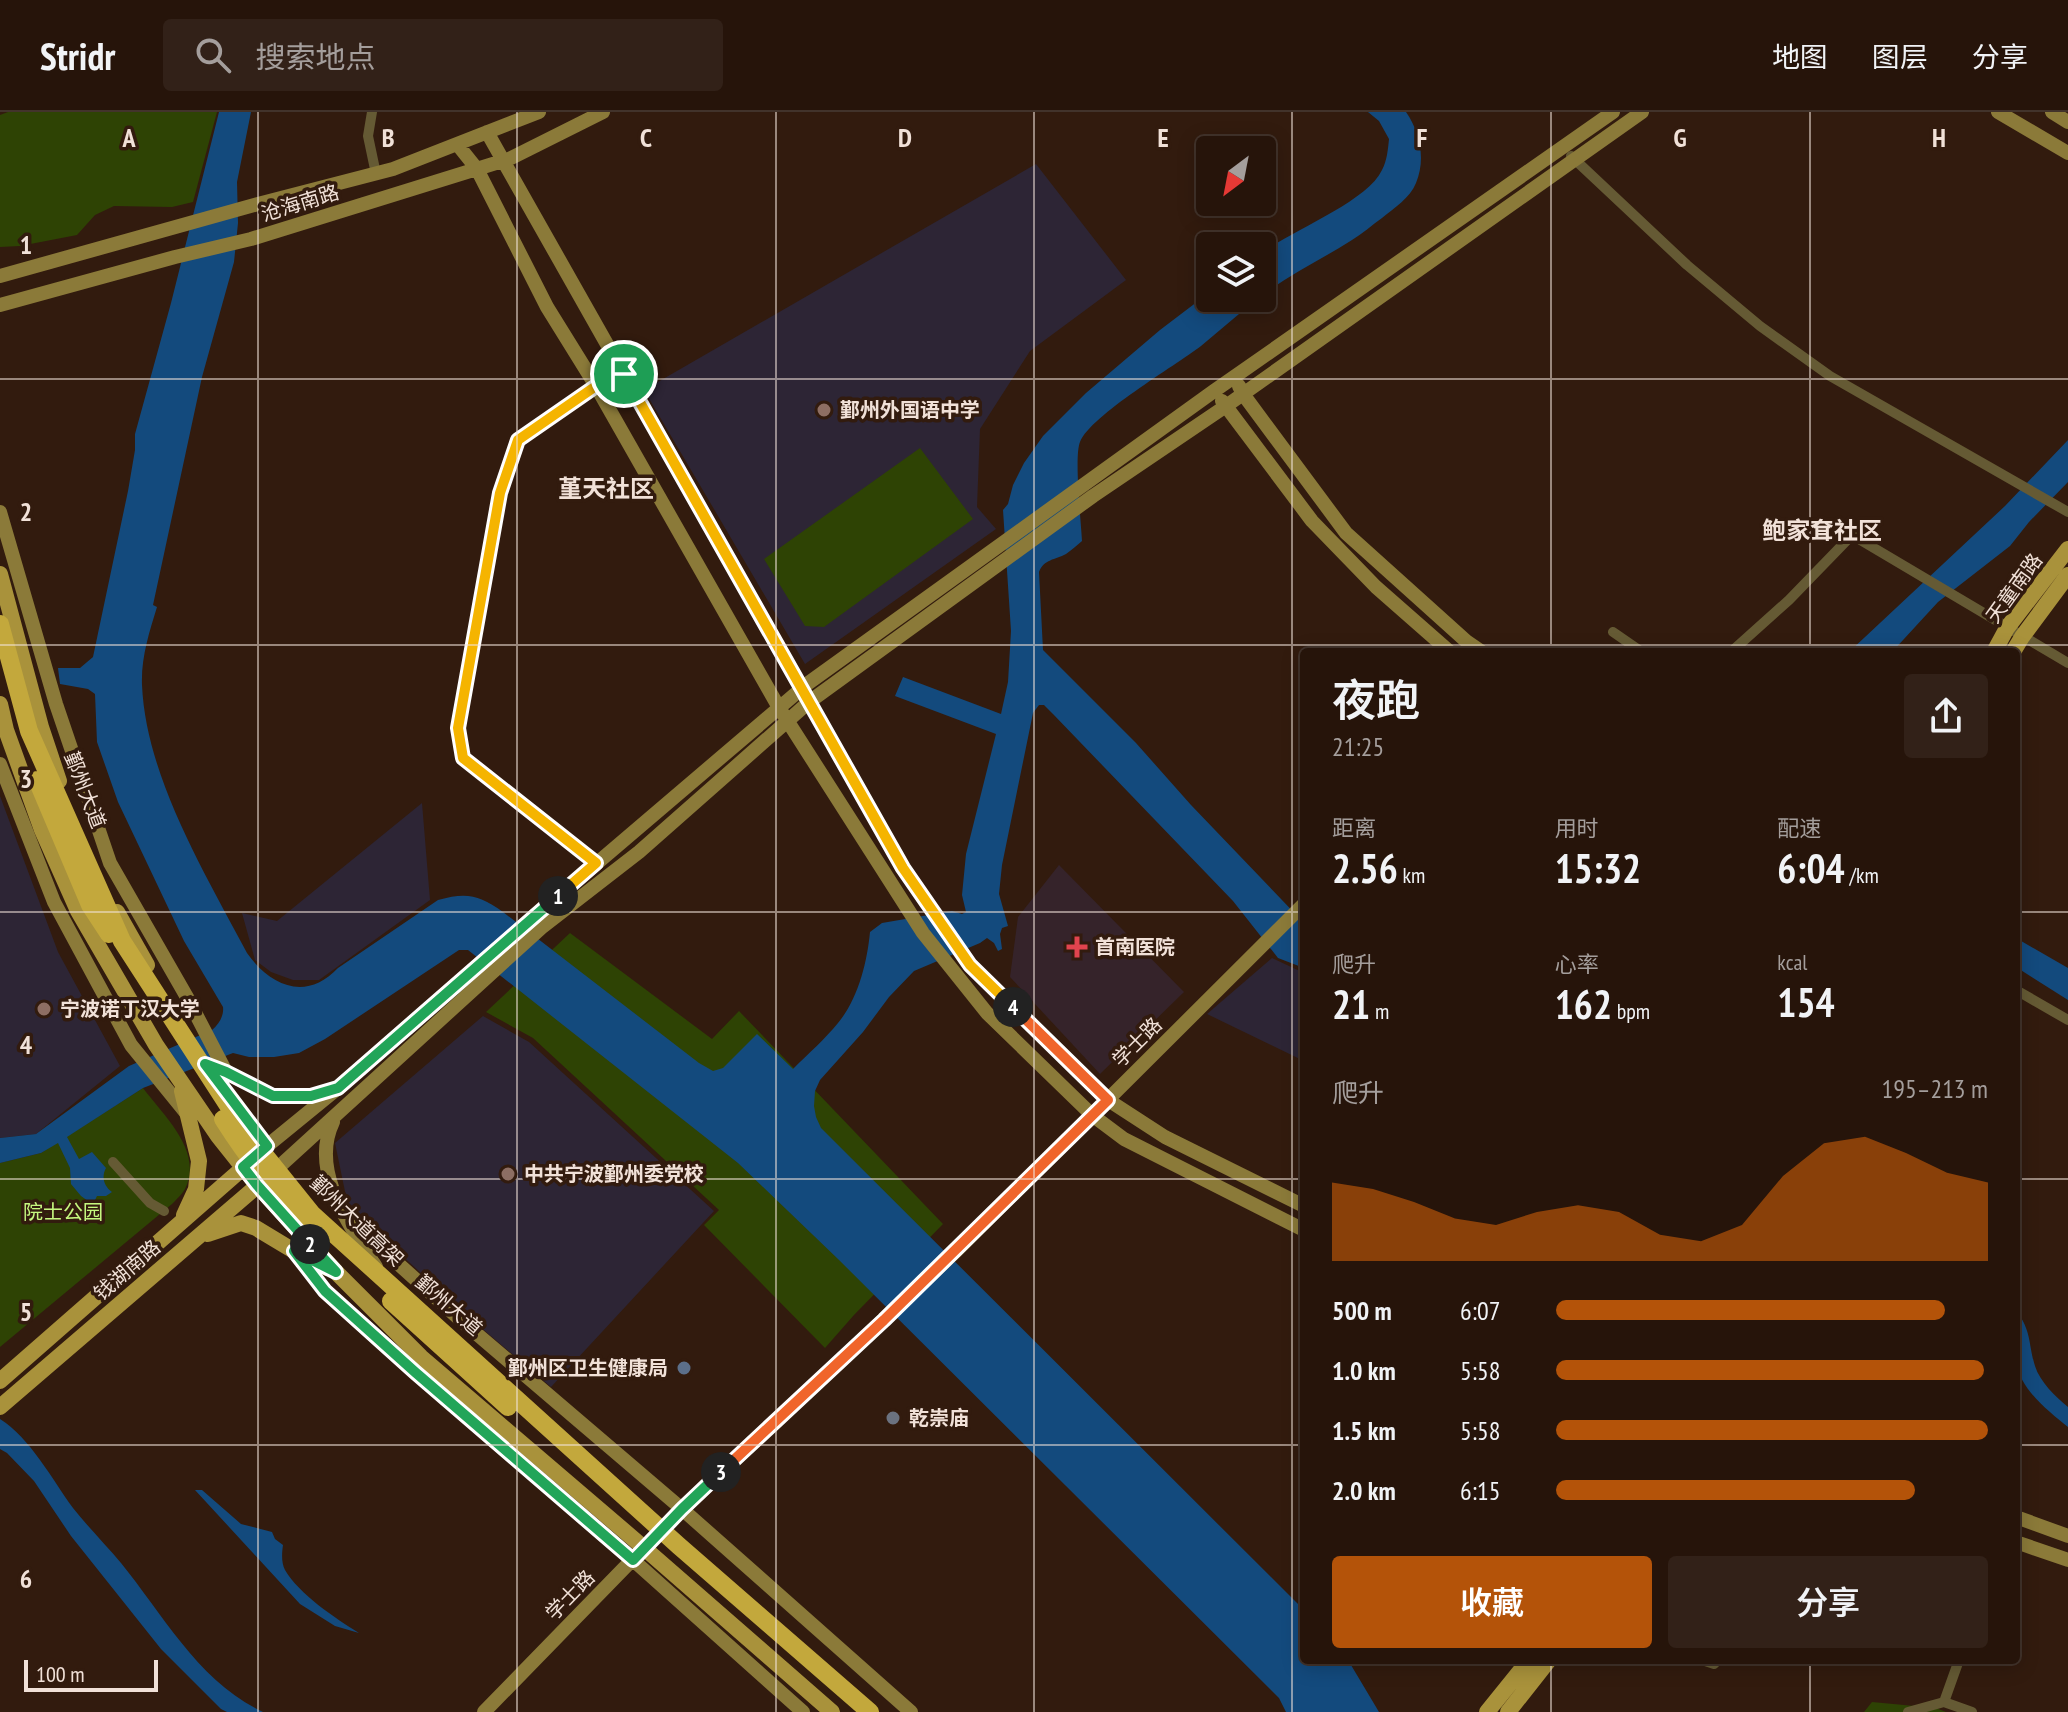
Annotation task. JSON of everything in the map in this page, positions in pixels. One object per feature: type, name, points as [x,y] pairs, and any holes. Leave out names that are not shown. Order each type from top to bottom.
[{"type":"highway","name":"鄞州大道高架","points":[[0,624],[29,731],[122,941],[242,1127],[312,1214],[679,1546],[870,1712]]},
{"type":"highway","name":"鄞州大道高架","points":[[0,659],[23,748],[90,905],[240,1146],[288,1205],[446,1353],[856,1712]]},
{"type":"main road","name":"天童南路","points":[[1998,648],[2014,632],[2068,549]]},
{"type":"main road","name":"鄞州大道","points":[[0,574],[41,727],[69,812],[114,908],[205,1064],[281,1165],[329,1226],[880,1712]]},
{"type":"main road","points":[[2013,648],[2014,632],[2068,575]]},
{"type":"main road","points":[[0,704],[6,730],[42,830],[78,911],[156,1045],[218,1136],[257,1185],[336,1272],[421,1357],[638,1554],[832,1712]]},
{"type":"main road","points":[[179,1078],[199,1161],[196,1189],[182,1220]]},
{"type":"main road","name":"钱湖南路","points":[[0,1381],[267,1146]]},
{"type":"main road","name":"钱湖南路","points":[[0,1407],[281,1165]]},
{"type":"main road","points":[[195,1238],[241,1223],[256,1228],[336,1272]]},
{"type":"main road","points":[[1487,1712],[1526,1664]]},
{"type":"main road","points":[[1508,1712],[1546,1664]]},
{"type":"street","points":[[372,112],[368,136],[376,174]]},
{"type":"street","name":"沧海南路","points":[[0,276],[376,174],[539,112]]},
{"type":"street","name":"沧海南路","points":[[0,305],[251,239],[503,161],[603,112]]},
{"type":"street","points":[[1091,490],[1214,391],[1613,112]]},
{"type":"street","points":[[267,1146],[477,976],[596,863],[778,706],[805,695],[1091,490],[1226,406],[1642,112]]},
{"type":"street","points":[[1998,112],[2068,153]]},
{"type":"street","points":[[2052,112],[2068,122]]},
{"type":"street","points":[[487,132],[903,868],[970,965],[1108,1100],[1165,1137],[1300,1204]]},
{"type":"street","points":[[457,144],[477,169],[547,307],[596,386],[778,706],[923,933],[987,1013],[1092,1115],[1124,1139],[1300,1228]]},
{"type":"street","points":[[1563,147],[1687,265],[1760,326],[1830,376],[2068,512]]},
{"type":"street","points":[[596,863],[463,758],[458,728],[500,493],[518,440],[596,386],[624,374]]},
{"type":"street","points":[[1234,377],[1243,394],[1346,533],[1476,648]]},
{"type":"street","points":[[1214,391],[1312,521],[1376,587],[1445,648]]},
{"type":"street","name":"鄞州大道","points":[[0,512],[56,704],[110,863],[226,1072]]},
{"type":"street","points":[[1735,648],[1789,600],[1852,535],[2068,663]]},
{"type":"street","points":[[1613,632],[1636,648]]},
{"type":"street","points":[[534,925],[639,852],[787,720],[805,695]]},
{"type":"street","points":[[0,764],[54,902],[131,1045],[189,1117]]},
{"type":"street","name":"学士路","points":[[484,1712],[682,1509],[955,1252],[1300,908]]},
{"type":"street","points":[[281,1165],[335,1118],[477,976]]},
{"type":"street","points":[[2020,992],[2068,1020]]},
{"type":"street","points":[[205,1064],[273,1096],[311,1096],[338,1088]]},
{"type":"street","points":[[335,1118],[327,1134],[327,1171],[344,1215],[376,1268]]},
{"type":"street","points":[[113,1162],[150,1203],[164,1211]]},
{"type":"street","name":"鄞州大道","points":[[344,1215],[911,1712]]},
{"type":"street","points":[[294,1251],[325,1291],[415,1372],[638,1554],[803,1712]]},
{"type":"street","points":[[2020,1518],[2068,1536]]},
{"type":"street","points":[[2020,1543],[2068,1560]]},
{"type":"street","points":[[1944,1702],[1958,1664]]},
{"type":"street","points":[[1908,1712],[1944,1702],[1972,1712]]},
{"type":"shaded area","name":"鄞州外国语中学","points":[[1036,164],[1126,280],[1030,351],[980,429],[977,507],[996,529],[805,664],[644,390]]},
{"type":"shaded area","name":"宁波诺丁汉大学","points":[[0,796],[58,952],[120,1066],[36,1134],[0,1138]]},
{"type":"shaded area","points":[[422,803],[430,900],[319,980],[293,980],[271,972],[255,960],[242,913],[277,921]]},
{"type":"shaded area","name":"首南医院","points":[[1059,865],[1184,992],[1100,1074],[1010,977],[1018,917]]},
{"type":"shaded area","points":[[1272,958],[1300,971],[1300,1059],[1207,1014]]},
{"type":"shaded area","name":"中共宁波鄞州委党校","points":[[483,1016],[529,1042],[714,1211],[551,1387],[471,1319],[348,1206],[335,1143]]},
{"type":"green space","points":[[8,112],[217,112],[193,202],[172,207],[114,206],[95,215],[77,235],[0,247],[0,115]]},
{"type":"green space","points":[[920,448],[973,519],[824,627],[805,626],[764,559]]},
{"type":"green space","points":[[570,933],[712,1039],[739,1011],[943,1224],[825,1348],[704,1225],[719,1210],[533,1038],[486,1012]]},
{"type":"green space","name":"院士公园","points":[[143,1088],[179,1134],[185,1147],[189,1175],[185,1189],[172,1204],[0,1347],[0,1163],[41,1153]]},
{"type":"green space","points":[[1872,1702],[1936,1708],[1946,1712],[1864,1712]]},
{"type":"water","points":[[219,112],[251,112],[237,182],[238,223],[234,262],[202,377],[153,605],[157,607],[142,675],[146,720],[166,789],[196,857],[247,953],[256,965],[277,981],[289,986],[314,985],[438,900],[472,897],[503,912],[713,1071],[723,1068],[757,1034],[793,1069],[833,1029],[851,1003],[864,968],[870,932],[882,923],[952,911],[966,912],[962,895],[966,854],[996,734],[895,696],[903,677],[1001,714],[1008,682],[1011,631],[1003,510],[1024,463],[1043,436],[1086,393],[1196,303],[1196,312],[1241,312],[1201,346],[1116,405],[1087,431],[1080,442],[1078,474],[1082,541],[1066,554],[1047,562],[1039,572],[1043,650],[1136,743],[1300,919],[1300,966],[1278,958],[1233,901],[1053,714],[1044,705],[1039,705],[1033,713],[1002,865],[999,894],[1008,926],[1002,928],[1000,934],[1002,949],[998,951],[987,938],[914,971],[820,1080],[814,1106],[821,1128],[1300,1606],[1300,1664],[1350,1664],[1379,1712],[1286,1712],[1279,1698],[738,1163],[468,950],[459,950],[299,1053],[249,1057],[233,1053],[143,1088],[67,1137],[79,1159],[92,1152],[106,1168],[104,1181],[112,1192],[97,1196],[94,1202],[81,1196],[71,1184],[70,1168],[58,1143],[41,1153],[0,1163],[0,1138],[36,1134],[129,1066],[212,1030],[223,1014],[223,1007],[184,941],[118,802],[97,742],[95,694],[88,689],[60,684],[58,668],[80,668],[93,657],[128,491],[135,434]]},
{"type":"water","points":[[1368,112],[1406,112],[1411,120],[1418,137],[1421,165],[1410,193],[1360,235],[1276,285],[1276,243],[1361,193],[1382,170],[1389,139],[1379,121]]},
{"type":"water","points":[[2068,440],[2068,482],[2010,546],[1938,602],[1896,648],[1853,648],[2005,506]]},
{"type":"water","points":[[2020,940],[2068,968],[2068,1000],[2020,970]]},
{"type":"water","points":[[2020,1316],[2040,1378],[2068,1407],[2068,1427],[2036,1399],[2020,1374]]},
{"type":"water","points":[[0,1419],[31,1448],[73,1508],[121,1563],[201,1666],[240,1699],[263,1712],[227,1712],[221,1709],[161,1649],[71,1536],[34,1481],[0,1449]]},
{"type":"water","points":[[195,1490],[202,1490],[241,1524],[272,1532],[283,1545],[283,1564],[291,1579],[318,1605],[359,1633],[335,1626],[300,1604]]},
{"type":"place","name":"鄞州外国语中学","points":[[824,410]]},
{"type":"place","name":"首南医院","points":[[1077,947]]},
{"type":"place","name":"宁波诺丁汉大学","points":[[44,1009]]},
{"type":"place","name":"中共宁波鄞州委党校","points":[[508,1174]]},
{"type":"place","name":"鄞州区卫生健康局","points":[[684,1368]]},
{"type":"place","name":"乾崇庙","points":[[893,1418]]},
{"type":"district","name":"堇天社区","points":[[606,489]]},
{"type":"district","name":"鲍家耷社区","points":[[1822,531]]},
{"type":"route","points":[[624,374],[903,868],[970,965],[1108,1100],[955,1252],[682,1509],[633,1560],[325,1291],[294,1251],[336,1272],[243,1167],[267,1146],[205,1064],[273,1096],[311,1096],[338,1088],[596,863],[463,758],[458,728],[500,493],[518,440],[596,386],[624,374]]}]
